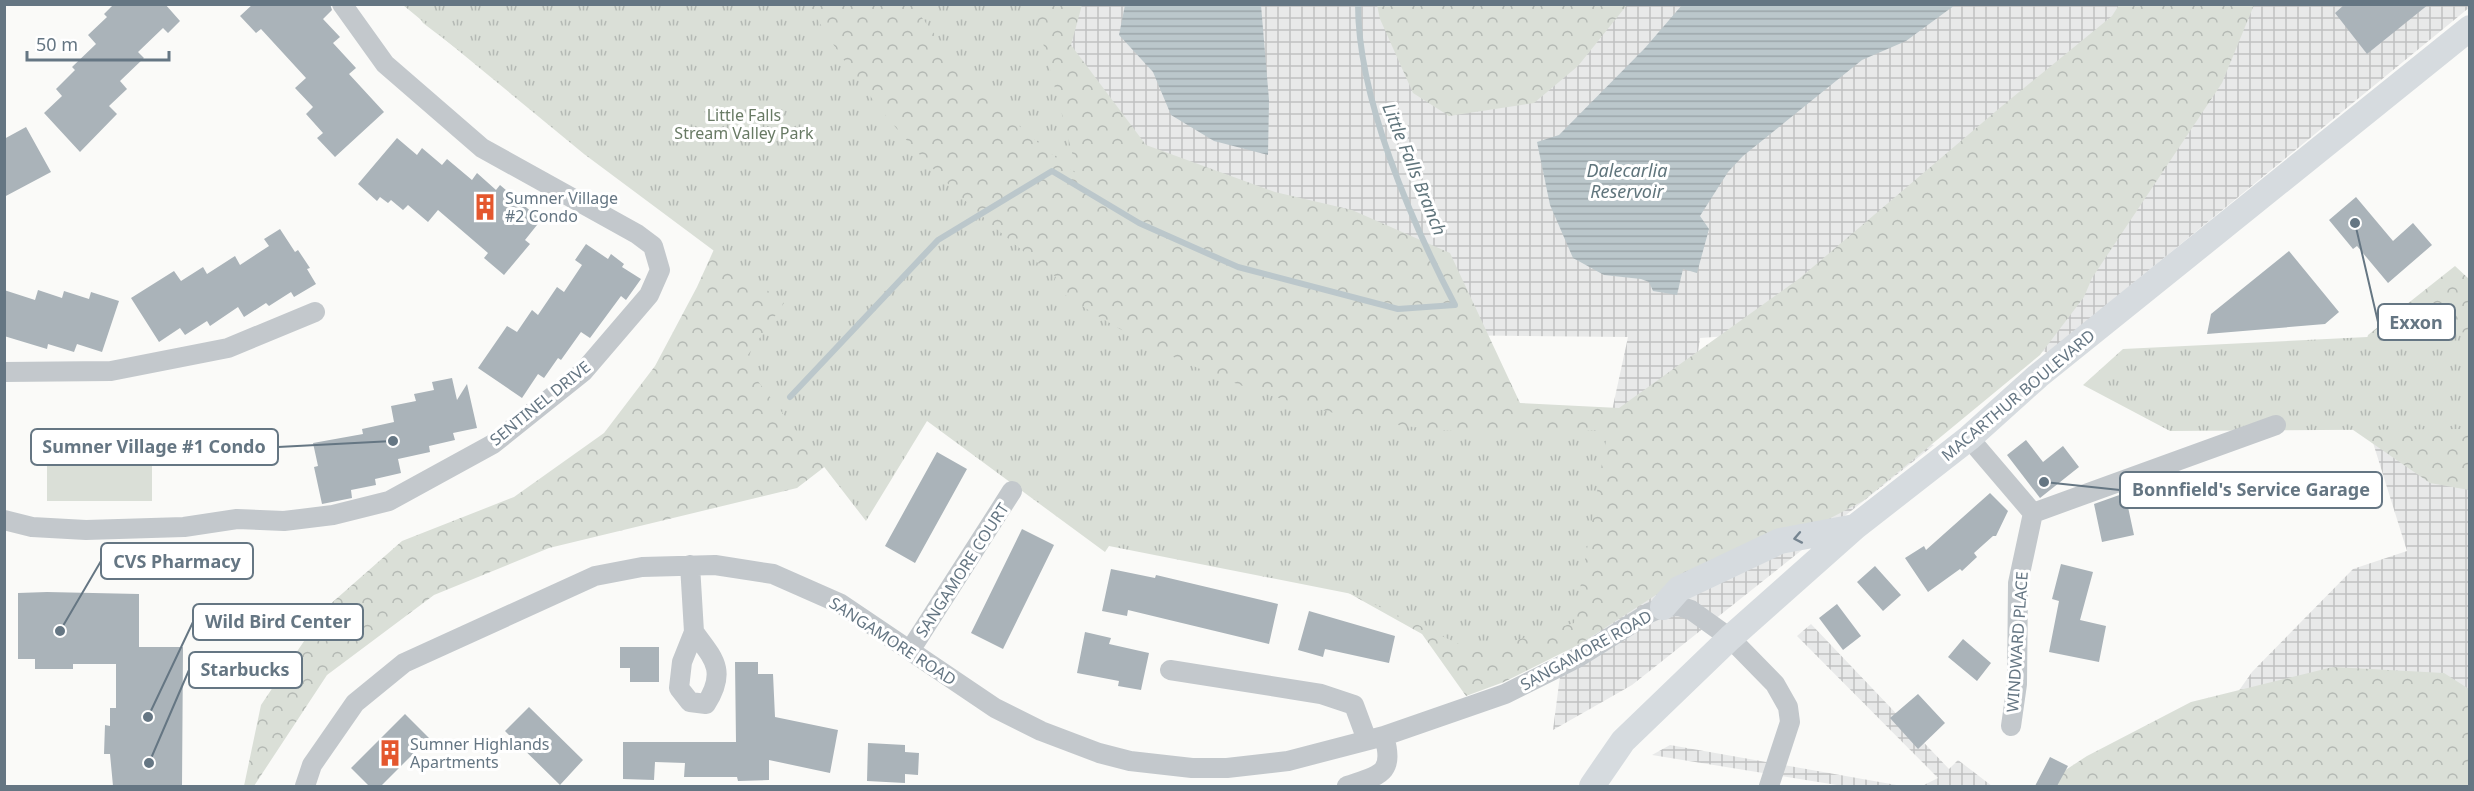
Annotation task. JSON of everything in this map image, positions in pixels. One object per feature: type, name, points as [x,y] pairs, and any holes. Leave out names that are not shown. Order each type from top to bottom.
[{"type":"main road","name":"MACARTHUR BOULEVARD","points":[[1592,786],[1623,741],[1730,638],[1855,527],[1969,438],[2038,376],[2469,28]]},
{"type":"main road","points":[[1663,607],[1679,589],[1780,541],[1855,527]]},
{"type":"street","name":"SENTINEL DRIVE","points":[[4,520],[32,527],[86,530],[183,527],[237,519],[284,521],[333,515],[389,501],[493,444],[583,372],[649,295],[660,270],[653,246],[637,234],[482,148],[385,64],[342,4]]},
{"type":"street","points":[[4,372],[111,371],[228,348],[315,312]]},
{"type":"street","points":[[1969,438],[2033,513],[2276,425]]},
{"type":"street","name":"SANGAMORE COURT","points":[[911,649],[1012,491]]},
{"type":"street","name":"WINDWARD PLACE","points":[[2011,726],[2017,684],[2018,584],[2033,513]]},
{"type":"street","name":"SANGAMORE ROAD","points":[[305,786],[312,765],[355,703],[404,663],[596,576],[642,567],[715,564],[772,574],[841,604],[911,649],[995,708],[1070,743],[1130,761],[1192,768],[1255,766],[1288,761],[1376,738],[1505,694],[1577,658],[1663,607],[1679,606],[1691,610],[1730,638],[1775,684],[1788,707],[1790,722],[1768,786]]},
{"type":"street","points":[[690,565],[694,632]]},
{"type":"street","points":[[1170,670],[1321,694],[1354,705],[1389,756],[1382,773],[1347,786]]},
{"type":"shaded area","points":[[2469,4],[2470,7],[2048,353],[1953,320],[1700,338],[1693,390],[1934,445],[1632,685],[1553,730],[1560,676],[1574,623],[1608,429],[1628,337],[1437,335],[1073,185],[1033,5]]},
{"type":"shaded area","points":[[2469,429],[2469,786],[2172,786],[2252,672],[2353,569],[2407,551],[2369,430]]},
{"type":"shaded area","points":[[1811,624],[1949,769],[1958,760],[1992,786],[1922,786],[1938,778],[1797,636]]},
{"type":"shaded area","points":[[1670,745],[1902,786],[1843,786],[1652,755]]},
{"type":"green space","points":[[1377,4],[1627,5],[1578,66],[1534,103],[1449,116],[1413,93],[1380,19]]},
{"type":"green space","name":"Little Falls Stream Valley Park","points":[[403,5],[809,5],[833,45],[860,83],[919,153],[984,218],[1056,277],[1052,286],[1116,327],[1181,361],[1248,388],[1317,409],[1387,423],[1459,432],[1533,433],[1608,429],[1574,623],[1476,652],[1352,594],[1109,546],[1105,552],[927,421],[866,521],[743,362],[784,303],[584,154]]},
{"type":"green space","points":[[410,5],[1082,5],[1071,45],[1146,145],[1275,192],[1352,210],[1450,253],[1520,403],[1619,408],[1800,278],[2002,106],[2112,16],[2119,5],[2254,5],[2222,83],[2092,278],[2084,297],[2040,355],[1863,501],[1825,521],[1673,584],[1580,644],[1504,682],[1466,696],[1422,634],[1284,557],[922,392],[797,488],[549,548],[434,595],[327,675],[254,786],[244,786],[261,705],[327,607],[402,541],[514,497],[604,433],[655,366],[697,287],[730,214],[516,94],[423,23]]},
{"type":"green space","points":[[913,5],[1033,5],[1078,175],[1032,137],[989,96],[949,53]]},
{"type":"green space","points":[[2455,266],[2469,279],[2469,490],[2430,483],[2343,423],[2368,335]]},
{"type":"green space","points":[[2469,332],[2469,429],[2170,431],[2083,385],[2123,349]]},
{"type":"green space","points":[[47,451],[152,451],[152,501],[47,501]]},
{"type":"green space","points":[[2333,667],[2444,673],[2469,689],[2469,786],[2041,786],[2087,756],[2191,702]]},
{"type":"water","points":[[1125,5],[1261,5],[1269,100],[1268,155],[1214,141],[1171,115],[1153,72],[1119,35]]},
{"type":"water","name":"Dalecarlia Reservoir","points":[[1682,5],[1955,5],[1906,41],[1862,60],[1743,156],[1728,172],[1700,216],[1709,229],[1697,273],[1683,269],[1677,295],[1653,291],[1649,282],[1641,279],[1604,275],[1573,258],[1550,205],[1537,142],[1559,135],[1645,48]]},
{"type":"building","points":[[114,4],[165,4],[180,21],[168,33],[163,28],[138,52],[144,58],[120,81],[127,89],[109,106],[117,114],[80,152],[44,113],[62,96],[56,89],[75,70],[72,67],[96,44],[88,35],[107,17],[104,14]]},
{"type":"building","points":[[253,4],[330,4],[332,10],[323,19],[340,37],[333,43],[356,68],[349,74],[384,112],[335,157],[317,138],[323,133],[306,114],[313,107],[295,88],[306,78],[261,29],[256,33],[240,16]]},
{"type":"building","points":[[2345,4],[2429,4],[2367,54],[2335,13]]},
{"type":"building","points":[[26,127],[51,172],[4,197],[4,139]]},
{"type":"building","name":"Sumner Village #2 Condo","points":[[397,138],[417,155],[422,148],[442,165],[447,159],[472,180],[477,173],[496,190],[500,185],[541,220],[525,240],[530,244],[504,275],[484,258],[488,253],[438,210],[428,222],[408,205],[403,210],[391,200],[388,203],[380,197],[377,201],[358,184]]},
{"type":"building","points":[[2356,197],[2393,241],[2413,223],[2432,245],[2388,283],[2357,246],[2353,249],[2329,220]]},
{"type":"building","points":[[280,229],[295,252],[298,250],[310,268],[307,269],[316,284],[294,297],[291,292],[269,306],[266,303],[244,317],[238,307],[210,326],[207,321],[185,335],[180,328],[159,342],[131,298],[174,271],[181,281],[203,267],[207,274],[235,256],[240,265],[269,246],[264,239]]},
{"type":"building","points":[[586,244],[608,259],[611,254],[624,264],[622,267],[641,279],[626,300],[621,296],[590,338],[581,332],[561,360],[558,358],[544,378],[538,374],[522,398],[478,368],[507,326],[517,332],[532,310],[538,315],[557,287],[564,292],[582,265],[575,260]]},
{"type":"building","points":[[2289,251],[2339,312],[2325,324],[2207,334],[2211,314]]},
{"type":"building","points":[[4,290],[35,300],[38,290],[62,298],[64,291],[89,299],[91,292],[119,301],[102,352],[77,344],[74,352],[48,344],[47,349],[4,336]]},
{"type":"building","points":[[452,378],[457,400],[467,384],[477,428],[453,433],[455,440],[429,446],[430,452],[398,459],[401,473],[375,479],[376,485],[351,490],[352,498],[322,504],[314,467],[318,466],[313,443],[363,434],[362,429],[394,422],[391,406],[416,401],[414,394],[434,390],[432,382]]},
{"type":"building","points":[[2026,440],[2043,462],[2063,446],[2079,467],[2040,498],[2007,455]]},
{"type":"building","points":[[937,452],[967,469],[915,563],[885,546]]},
{"type":"building","points":[[1990,493],[2008,511],[1996,536],[1993,536],[1974,553],[1977,557],[1962,571],[1960,569],[1928,592],[1905,558],[1924,546],[1926,550]]},
{"type":"building","points":[[2125,493],[2134,535],[2102,542],[2094,504]]},
{"type":"building","points":[[1022,529],[1054,545],[1003,649],[971,633]]},
{"type":"building","points":[[2061,564],[2093,572],[2080,620],[2106,626],[2099,662],[2049,652],[2059,601],[2052,599]]},
{"type":"building","points":[[1875,566],[1901,595],[1883,611],[1857,582]]},
{"type":"building","points":[[1111,569],[1155,578],[1156,575],[1278,604],[1269,644],[1128,610],[1127,616],[1102,611]]},
{"type":"building","points":[[18,593],[139,594],[139,647],[183,647],[182,786],[113,786],[110,754],[104,754],[105,725],[110,726],[110,708],[116,708],[116,664],[73,664],[73,669],[35,669],[35,659],[18,659]]},
{"type":"building","points":[[1837,604],[1861,636],[1843,650],[1819,618]]},
{"type":"building","points":[[1309,611],[1395,636],[1389,663],[1325,649],[1323,657],[1298,650]]},
{"type":"building","points":[[1085,632],[1111,638],[1109,644],[1149,653],[1141,690],[1118,686],[1119,681],[1077,673]]},
{"type":"building","points":[[1963,639],[1991,663],[1977,681],[1948,657]]},
{"type":"building","points":[[620,647],[659,647],[659,682],[630,682],[630,668],[620,668]]},
{"type":"building","points":[[735,662],[758,662],[758,674],[773,674],[775,717],[838,730],[830,773],[769,760],[769,780],[738,781],[737,777],[684,777],[685,763],[655,762],[654,780],[623,779],[623,742],[736,742]]},
{"type":"building","points":[[1918,694],[1945,723],[1918,749],[1890,718]]},
{"type":"building","points":[[529,707],[583,760],[560,785],[505,731]]},
{"type":"building","name":"Sumner Highlands Apartments","points":[[405,714],[429,738],[381,786],[369,786],[351,768]]},
{"type":"building","points":[[868,743],[905,745],[905,752],[919,753],[918,775],[905,774],[905,783],[867,781]]},
{"type":"building","points":[[2050,757],[2068,766],[2057,786],[2035,786]]},
{"type":"waterway","name":"Little Falls Branch","points":[[790,397],[938,240],[1052,171],[1139,223],[1238,267],[1398,309],[1455,305],[1405,198],[1377,119],[1360,41],[1358,4]]},
{"type":"place","name":"Sumner Village #2 Condo","points":[[485,207]]},
{"type":"place","name":"Exxon","points":[[2355,223]]},
{"type":"place","name":"Sumner Village #1 Condo","points":[[393,441]]},
{"type":"place","name":"Bonnfield's Service Garage","points":[[2044,482]]},
{"type":"place","name":"CVS Pharmacy","points":[[60,631]]},
{"type":"place","name":"Wild Bird Center","points":[[148,717]]},
{"type":"place","name":"Sumner Highlands Apartments","points":[[390,753]]},
{"type":"place","name":"Starbucks","points":[[149,763]]}]
